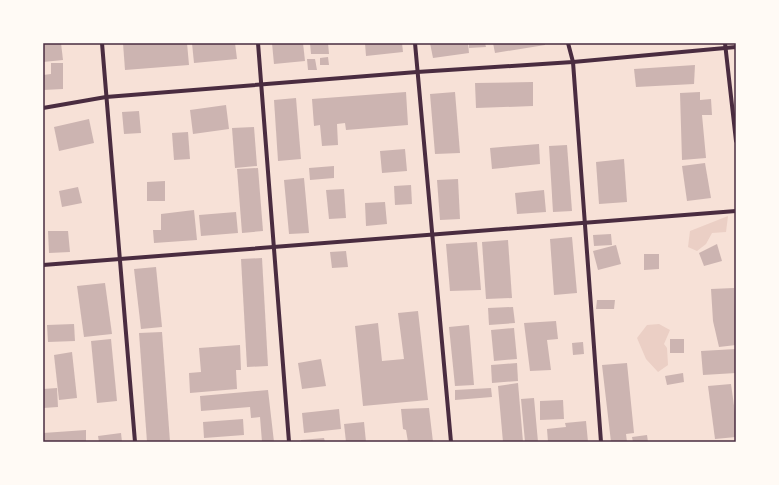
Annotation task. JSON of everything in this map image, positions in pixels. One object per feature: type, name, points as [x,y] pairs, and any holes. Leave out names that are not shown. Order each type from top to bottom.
[{"type":"street","points":[[102,43],[135,442]]},
{"type":"street","points":[[258,43],[289,442]]},
{"type":"street","points":[[415,43],[451,442]]},
{"type":"street","points":[[568,43],[573,62],[601,442]]},
{"type":"street","points":[[43,108],[106,97],[417,72],[573,62],[726,45],[736,47]]},
{"type":"street","points":[[726,45],[736,141]]},
{"type":"street","points":[[43,264],[736,211]]},
{"type":"shaded area","points":[[728,216],[726,232],[712,233],[706,244],[697,251],[688,247],[690,231]]},
{"type":"shaded area","points":[[659,324],[670,330],[664,344],[667,348],[668,365],[658,372],[646,359],[637,338],[647,325]]},
{"type":"building","points":[[43,43],[61,43],[63,60],[43,62]]},
{"type":"building","points":[[123,43],[187,43],[189,65],[125,70]]},
{"type":"building","points":[[192,43],[235,43],[237,59],[194,63]]},
{"type":"building","points":[[272,43],[303,43],[305,61],[274,64]]},
{"type":"building","points":[[310,43],[328,43],[329,54],[311,54]]},
{"type":"building","points":[[365,43],[402,43],[403,52],[366,56]]},
{"type":"building","points":[[430,43],[468,43],[469,53],[433,58]]},
{"type":"building","points":[[469,43],[485,43],[486,47],[469,48]]},
{"type":"building","points":[[493,43],[545,43],[545,45],[495,53]]},
{"type":"building","points":[[328,57],[329,65],[320,65],[320,58]]},
{"type":"building","points":[[307,59],[315,59],[317,70],[308,70]]},
{"type":"building","points":[[51,63],[63,63],[63,89],[43,90],[43,75],[51,74]]},
{"type":"building","points":[[695,65],[694,84],[636,87],[634,69]]},
{"type":"building","points":[[533,82],[533,106],[476,108],[475,83]]},
{"type":"building","points":[[406,92],[408,125],[346,130],[345,123],[337,124],[338,145],[322,146],[320,125],[314,126],[312,99]]},
{"type":"building","points":[[455,92],[460,153],[435,154],[430,94]]},
{"type":"building","points":[[700,92],[700,100],[711,99],[712,115],[702,115],[706,158],[682,160],[680,93]]},
{"type":"building","points":[[296,98],[301,159],[278,161],[274,100]]},
{"type":"building","points":[[226,105],[229,129],[193,134],[190,110]]},
{"type":"building","points":[[139,111],[141,133],[124,134],[122,112]]},
{"type":"building","points":[[89,119],[94,143],[59,151],[54,127]]},
{"type":"building","points":[[254,127],[257,166],[235,168],[232,128]]},
{"type":"building","points":[[188,132],[190,159],[174,160],[172,133]]},
{"type":"building","points":[[539,144],[540,164],[492,169],[490,148]]},
{"type":"building","points":[[567,145],[572,211],[553,212],[549,146]]},
{"type":"building","points":[[405,149],[407,171],[382,173],[380,151]]},
{"type":"building","points":[[624,159],[627,202],[599,204],[596,162]]},
{"type":"building","points":[[705,163],[711,198],[687,201],[682,166]]},
{"type":"building","points":[[334,166],[334,178],[310,180],[309,168]]},
{"type":"building","points":[[258,168],[263,231],[242,233],[237,169]]},
{"type":"building","points":[[304,178],[309,233],[289,234],[284,180]]},
{"type":"building","points":[[458,179],[460,219],[440,220],[437,180]]},
{"type":"building","points":[[165,181],[165,201],[147,201],[147,182]]},
{"type":"building","points":[[411,185],[412,204],[395,205],[394,186]]},
{"type":"building","points":[[78,187],[82,203],[62,207],[59,191]]},
{"type":"building","points":[[344,189],[346,218],[329,219],[326,190]]},
{"type":"building","points":[[544,190],[546,212],[517,214],[515,193]]},
{"type":"building","points":[[385,202],[387,224],[366,226],[365,203]]},
{"type":"building","points":[[194,210],[197,240],[154,243],[153,230],[161,230],[161,214]]},
{"type":"building","points":[[236,212],[238,233],[201,236],[199,215]]},
{"type":"building","points":[[48,231],[68,231],[70,252],[49,253]]},
{"type":"building","points":[[611,234],[612,245],[594,246],[593,235]]},
{"type":"building","points":[[572,237],[577,293],[554,295],[550,239]]},
{"type":"building","points":[[508,240],[512,298],[486,299],[482,242]]},
{"type":"building","points":[[477,242],[481,290],[450,291],[446,244]]},
{"type":"building","points":[[717,244],[722,261],[704,266],[699,253]]},
{"type":"building","points":[[616,245],[621,264],[598,270],[593,251]]},
{"type":"building","points":[[346,251],[348,267],[332,268],[330,252]]},
{"type":"building","points":[[644,254],[659,254],[659,269],[644,270]]},
{"type":"building","points":[[262,258],[268,366],[247,367],[241,259]]},
{"type":"building","points":[[156,267],[162,327],[141,329],[134,269]]},
{"type":"building","points":[[105,283],[112,334],[84,337],[77,286]]},
{"type":"building","points":[[734,288],[736,345],[719,347],[713,321],[711,289]]},
{"type":"building","points":[[597,300],[615,300],[614,309],[596,309]]},
{"type":"building","points":[[513,307],[515,323],[489,325],[488,308]]},
{"type":"building","points":[[418,311],[428,400],[363,406],[355,326],[378,323],[382,361],[404,359],[398,313]]},
{"type":"building","points":[[556,321],[558,339],[547,340],[551,370],[530,371],[524,323]]},
{"type":"building","points":[[74,324],[75,341],[48,342],[47,325]]},
{"type":"building","points":[[469,325],[474,385],[455,386],[449,327]]},
{"type":"building","points":[[514,328],[517,359],[494,361],[491,330]]},
{"type":"building","points":[[162,332],[170,442],[147,442],[139,333]]},
{"type":"building","points":[[111,339],[117,401],[97,403],[91,341]]},
{"type":"building","points":[[670,339],[684,339],[684,353],[670,353]]},
{"type":"building","points":[[583,342],[584,354],[573,355],[572,343]]},
{"type":"building","points":[[240,345],[241,370],[236,370],[237,389],[190,393],[189,373],[201,372],[199,348]]},
{"type":"building","points":[[736,349],[736,373],[703,375],[701,351]]},
{"type":"building","points":[[72,352],[77,398],[59,400],[54,355]]},
{"type":"building","points":[[321,359],[326,386],[302,389],[298,363]]},
{"type":"building","points":[[517,363],[518,381],[492,383],[491,365]]},
{"type":"building","points":[[627,363],[634,433],[626,434],[627,442],[611,442],[602,365]]},
{"type":"building","points":[[683,373],[684,382],[667,385],[665,376]]},
{"type":"building","points":[[518,383],[523,442],[503,442],[498,386]]},
{"type":"building","points":[[731,384],[736,420],[736,437],[715,439],[708,386]]},
{"type":"building","points":[[57,388],[58,407],[43,408],[43,389]]},
{"type":"building","points":[[491,388],[492,397],[455,400],[455,390]]},
{"type":"building","points":[[268,390],[274,442],[262,442],[260,417],[251,418],[250,407],[201,411],[200,396]]},
{"type":"building","points":[[534,398],[538,442],[525,442],[521,399]]},
{"type":"building","points":[[563,400],[564,419],[540,420],[540,401]]},
{"type":"building","points":[[429,408],[433,442],[408,442],[406,430],[403,429],[401,409]]},
{"type":"building","points":[[339,409],[341,429],[304,433],[302,413]]},
{"type":"building","points":[[243,419],[244,435],[204,438],[203,422]]},
{"type":"building","points":[[586,421],[588,442],[548,442],[547,429],[566,427],[565,423]]},
{"type":"building","points":[[364,422],[366,442],[346,442],[344,424]]},
{"type":"building","points":[[86,430],[86,442],[43,442],[43,433]]},
{"type":"building","points":[[121,433],[122,442],[99,442],[98,436]]},
{"type":"building","points":[[647,435],[648,442],[633,442],[632,437]]},
{"type":"building","points":[[324,438],[325,442],[301,442],[301,440]]}]
